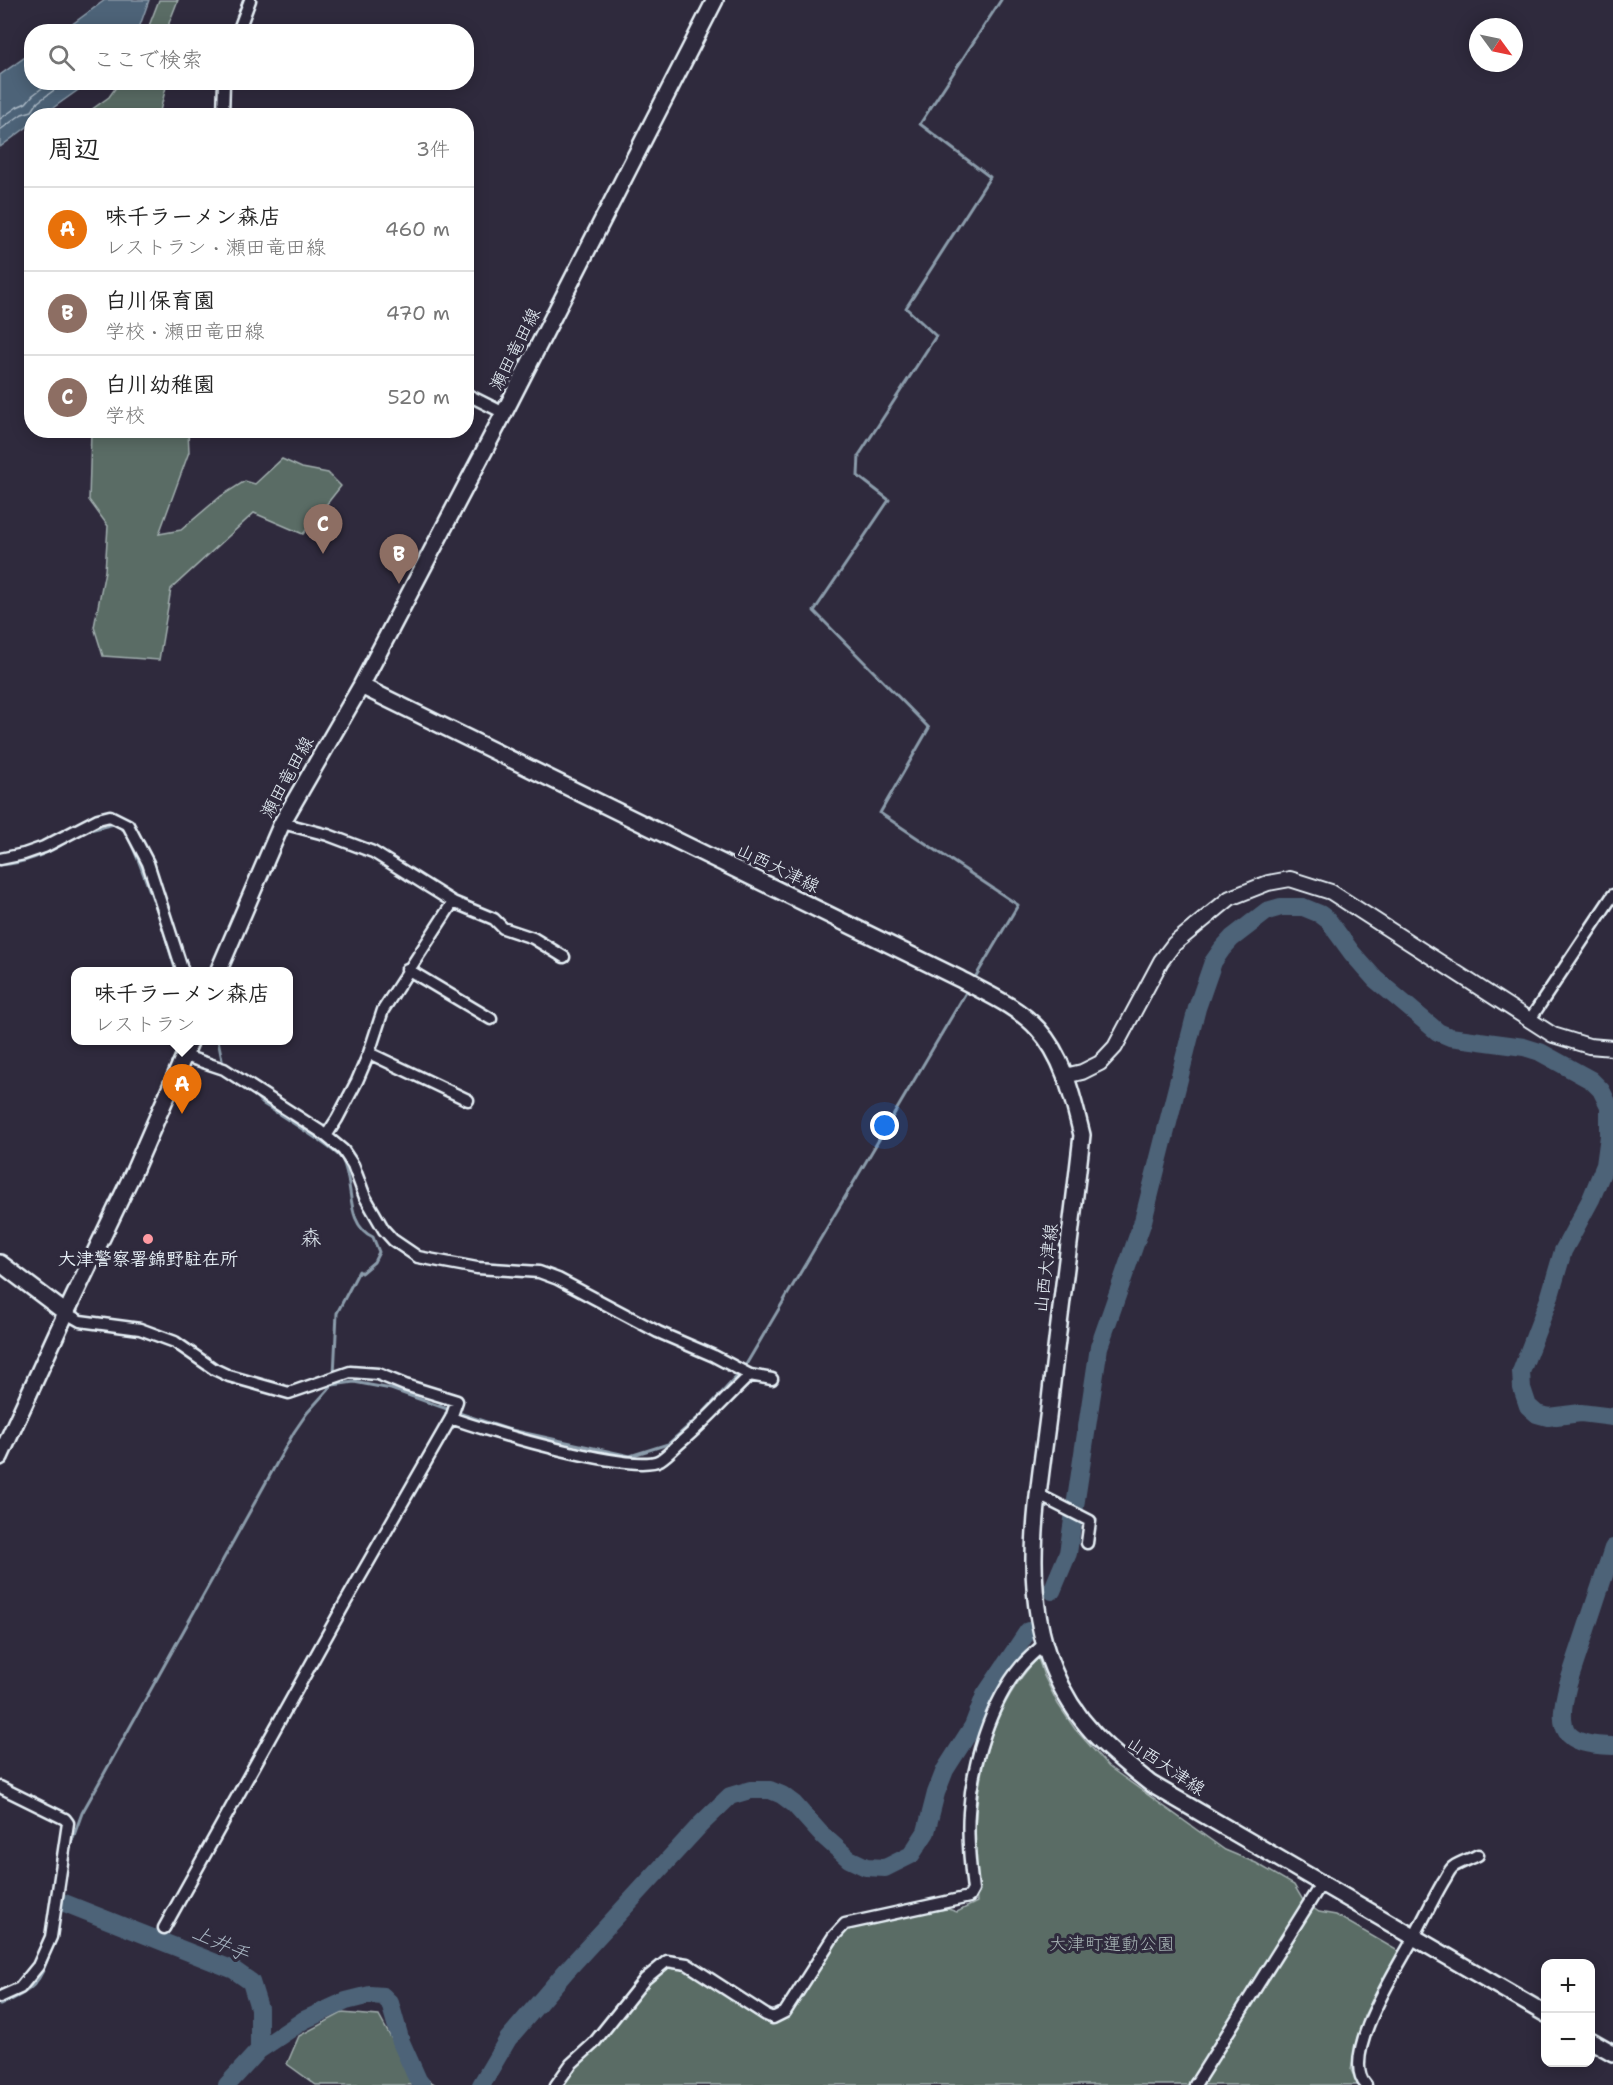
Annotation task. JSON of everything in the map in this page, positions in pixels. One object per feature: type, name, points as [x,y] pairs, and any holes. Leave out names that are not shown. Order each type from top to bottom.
[{"type":"main road","name":"瀬田竜田線","points":[[220,967],[282,823],[361,686],[504,414],[715,0]]},
{"type":"main road","name":"山西大津線","points":[[361,686],[960,979],[1013,1008],[1038,1028],[1052,1048],[1065,1076],[1082,1135],[1033,1562],[1035,1598],[1044,1644],[1053,1670],[1082,1722],[1108,1750],[1151,1784],[1543,2013]]},
{"type":"main road","points":[[0,1457],[134,1172],[190,1045]]},
{"type":"main road","points":[[0,1263],[66,1313]]},
{"type":"main road","points":[[1595,2043],[1613,2053]]},
{"type":"street","points":[[241,24],[250,0]]},
{"type":"street","points":[[223,108],[224,90]]},
{"type":"street","points":[[474,397],[504,414]]},
{"type":"street","points":[[0,859],[44,848],[98,819],[110,816],[128,825],[148,863],[181,967]]},
{"type":"street","points":[[282,823],[328,835],[373,852],[453,902],[494,919],[503,928],[533,938],[564,957]]},
{"type":"street","points":[[1065,1076],[1082,1072],[1100,1063],[1115,1047],[1161,962],[1174,944],[1230,898],[1268,883],[1290,879],[1330,892],[1553,1035],[1589,1046],[1613,1048]]},
{"type":"street","points":[[1529,1021],[1613,895]]},
{"type":"street","points":[[326,1136],[337,1119],[369,1053],[383,1010],[407,969],[434,934],[453,902]]},
{"type":"street","points":[[407,969],[491,1019]]},
{"type":"street","points":[[369,1053],[468,1100]]},
{"type":"street","points":[[186,1056],[224,1069],[326,1136],[343,1150],[353,1165],[365,1197],[384,1230],[407,1251],[418,1257],[477,1268],[539,1272],[558,1279],[658,1332],[714,1356],[750,1375],[772,1379]]},
{"type":"street","points":[[66,1313],[80,1321],[140,1329],[175,1342],[214,1369],[229,1376],[280,1392],[289,1393],[350,1372],[378,1374],[457,1401],[451,1418],[164,1928]]},
{"type":"street","points":[[451,1418],[480,1429],[562,1450],[624,1462],[651,1463],[660,1460],[692,1433],[750,1375]]},
{"type":"street","points":[[1039,1495],[1090,1521],[1087,1543]]},
{"type":"street","points":[[556,2085],[571,2064],[593,2044],[645,1978],[667,1961],[687,1964],[773,2018],[785,2012],[833,1937],[845,1924],[969,1897],[973,1890],[968,1813],[981,1746],[998,1702],[1020,1667],[1044,1644]]},
{"type":"street","points":[[0,1787],[65,1819],[68,1823],[51,1937],[38,1966],[20,1988],[0,1997]]},
{"type":"street","points":[[1365,2085],[1358,2072],[1360,2055],[1370,2019],[1383,1991],[1414,1938],[1430,1903],[1453,1867],[1479,1855]]},
{"type":"street","points":[[1195,2085],[1321,1884]]},
{"type":"green space","points":[[159,0],[178,0],[169,24],[150,24]]},
{"type":"green space","points":[[114,90],[165,90],[161,108],[94,108],[109,97]]},
{"type":"green space","points":[[91,438],[188,438],[189,452],[159,534],[181,530],[221,496],[245,481],[255,484],[282,459],[302,468],[328,473],[341,486],[303,534],[254,513],[171,589],[159,660],[103,656],[94,627],[105,571],[108,526],[89,500]]},
{"type":"green space","name":"大津町運動公園","points":[[1038,1658],[1058,1704],[1075,1729],[1109,1767],[1225,1850],[1256,1863],[1294,1885],[1304,1902],[1319,1912],[1336,1915],[1398,1951],[1364,2016],[1351,2070],[1358,2085],[563,2085],[639,1992],[660,1972],[671,1966],[685,1969],[765,2019],[777,2023],[786,2017],[835,1943],[850,1928],[867,1921],[901,1914],[948,1909],[957,1912],[977,1902],[975,1837],[982,1772],[1001,1711],[1017,1683]]},
{"type":"green space","points":[[342,2013],[379,2016],[396,2047],[408,2063],[436,2085],[316,2085],[287,2064],[299,2036]]},
{"type":"water","points":[[105,0],[149,0],[140,24],[72,24]]},
{"type":"water","points":[[24,58],[24,90],[78,90],[53,108],[24,108],[24,129],[0,147],[0,75]]},
{"type":"waterway","points":[[973,981],[1018,905],[880,813],[929,728],[814,611],[889,500],[858,476],[859,455],[936,336],[906,308],[990,177],[920,124],[1001,0]]},
{"type":"waterway","points":[[82,832],[114,824],[126,831],[160,918],[175,967]]},
{"type":"waterway","points":[[0,865],[36,857],[69,840]]},
{"type":"waterway","points":[[1052,1591],[1068,1553],[1099,1347],[1143,1221],[1197,1008],[1213,962],[1222,949],[1232,938],[1267,911],[1281,907],[1303,907],[1320,914],[1328,920],[1375,979],[1438,1032],[1450,1037],[1524,1047],[1540,1052],[1591,1080],[1601,1090],[1609,1106],[1609,1136],[1605,1165],[1591,1199],[1563,1251],[1549,1299],[1521,1372],[1522,1388],[1528,1406],[1537,1414],[1548,1417],[1581,1413],[1613,1417]]},
{"type":"waterway","points":[[744,1368],[968,989]]},
{"type":"waterway","points":[[219,1045],[223,1065]]},
{"type":"waterway","points":[[254,1094],[262,1103],[318,1139],[342,1159],[354,1213],[364,1231],[373,1237],[379,1252],[374,1262],[361,1273],[359,1271],[337,1313],[334,1375]]},
{"type":"waterway","points":[[456,1412],[507,1429],[630,1456],[668,1444],[703,1413],[740,1373]]},
{"type":"waterway","points":[[333,1385],[354,1382],[391,1389],[450,1410]]},
{"type":"waterway","points":[[69,1849],[82,1813],[294,1432],[307,1413],[333,1384]]},
{"type":"waterway","points":[[1613,1548],[1568,1684],[1563,1713],[1567,1732],[1573,1738],[1596,1745],[1613,1746]]},
{"type":"waterway","points":[[481,2085],[508,2039],[567,1970],[701,1824],[730,1796],[750,1790],[770,1790],[782,1795],[849,1859],[866,1867],[885,1868],[911,1855],[926,1832],[936,1793],[945,1770],[973,1726],[985,1695],[1028,1631]]},
{"type":"waterway","points":[[60,1911],[64,1882]]},
{"type":"waterway","name":"上井手","points":[[62,1902],[234,1970],[251,1982],[259,2008],[259,2050],[227,2085]]},
{"type":"waterway","points":[[0,2005],[20,1996],[34,1985],[43,1971],[50,1950]]},
{"type":"waterway","points":[[259,2050],[304,2020],[346,2001],[370,1995],[383,1996],[390,2003],[401,2042],[422,2085]]},
{"type":"place","name":"白川幼稚園","points":[[323,554]]},
{"type":"place","name":"白川保育園","points":[[399,584]]},
{"type":"place","name":"味千ラーメン森店","points":[[182,1114]]},
{"type":"place","name":"大津警察署錦野駐在所","points":[[148,1239]]},
{"type":"district","name":"森","points":[[311,1238]]}]
